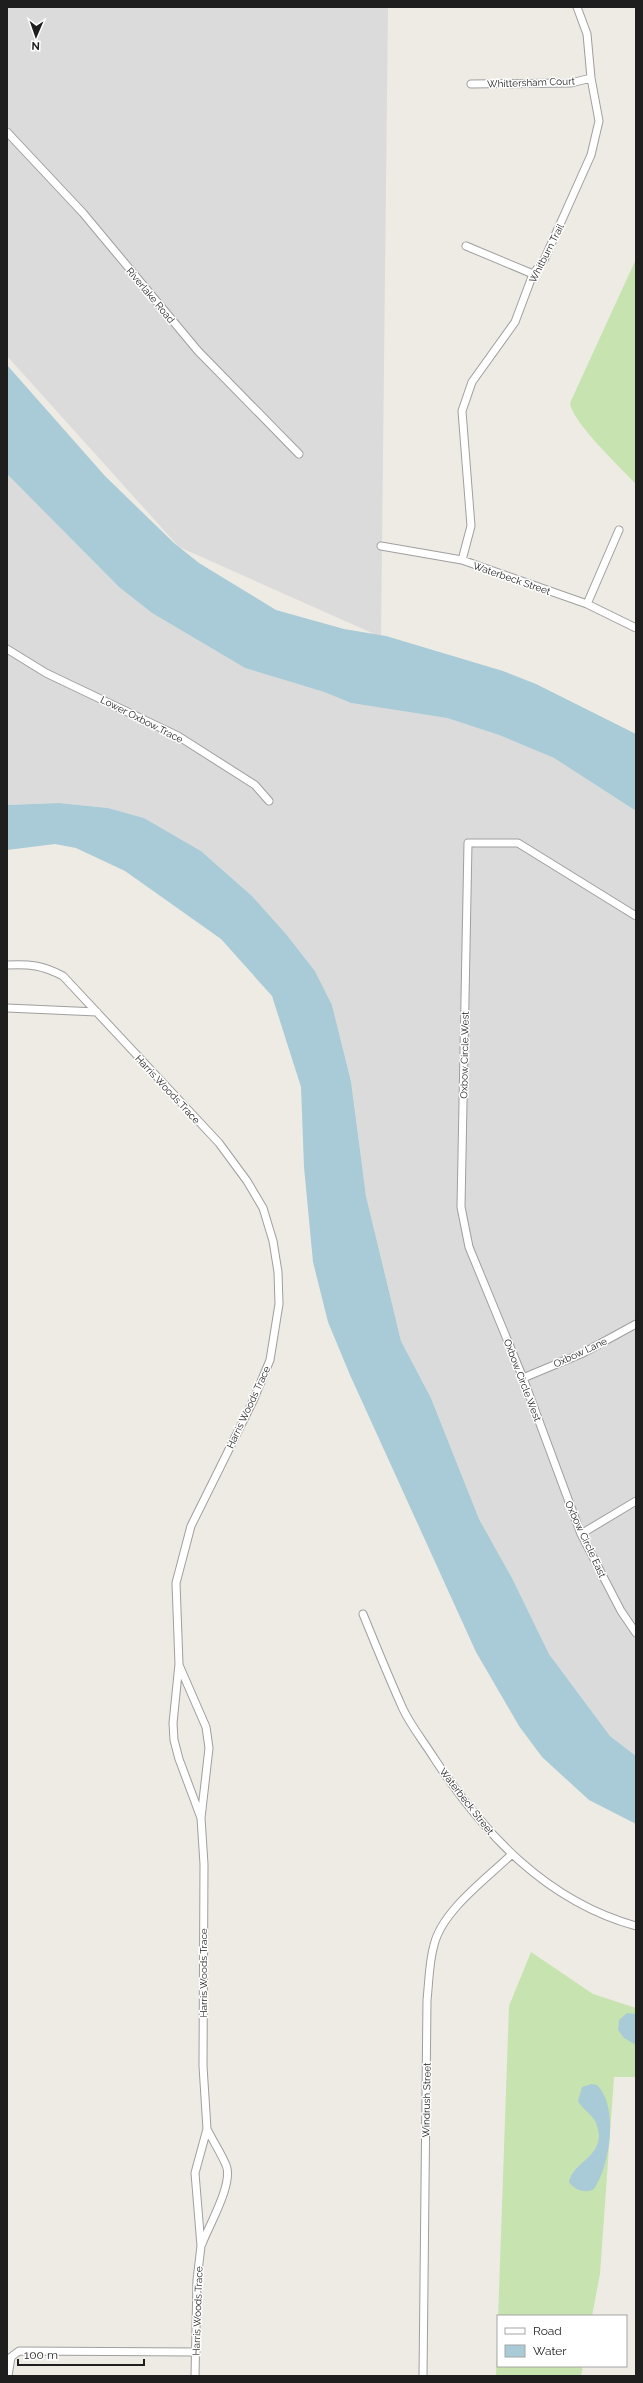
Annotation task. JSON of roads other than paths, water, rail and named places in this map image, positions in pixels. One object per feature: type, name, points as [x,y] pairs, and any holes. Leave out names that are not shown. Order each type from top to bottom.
[{"type":"street","name":"Whitburn Trail","points":[[462,560],[471,526],[462,411],[472,382],[515,322],[533,274],[544,260],[591,155],[599,121],[591,78],[587,34],[577,7]]},
{"type":"street","name":"Whittersham Court","points":[[471,84],[571,83],[591,78]]},
{"type":"street","name":"Riverlake Road","points":[[7,132],[83,213],[198,351],[299,454]]},
{"type":"street","points":[[466,246],[533,274]]},
{"type":"street","points":[[587,604],[619,530]]},
{"type":"street","name":"Waterbeck Street","points":[[381,546],[462,560],[587,604],[636,628]]},
{"type":"street","name":"Lower Oxbow Trace","points":[[7,649],[46,673],[148,720],[178,736],[255,785],[269,801]]},
{"type":"street","name":"Oxbow Circle West","points":[[546,1440],[523,1378],[469,1247],[461,1207],[468,843],[518,843],[636,916]]},
{"type":"street","name":"Harris Woods Trace","points":[[7,966],[30,964],[49,969],[63,976],[219,1143],[247,1180],[263,1208],[273,1241],[278,1272],[279,1304],[270,1360],[253,1401],[191,1526],[176,1583],[175,1608],[179,1664],[173,1723],[174,1740],[179,1759],[202,1818]]},
{"type":"street","points":[[7,1008],[97,1012]]},
{"type":"street","name":"Oxbow Lane","points":[[523,1378],[583,1353],[636,1324]]},
{"type":"street","name":"Oxbow Circle East","points":[[546,1440],[581,1534],[621,1611],[636,1633]]},
{"type":"street","points":[[581,1534],[636,1501]]},
{"type":"street","name":"Waterbeck Street","points":[[363,1614],[404,1711],[448,1779],[486,1829],[511,1855],[545,1883],[578,1904],[608,1918],[636,1926]]},
{"type":"street","name":"Harris Woods Trace","points":[[179,1664],[206,1727],[209,1748],[202,1818],[204,1864],[202,2066],[207,2129],[195,2173],[201,2246],[197,2280],[196,2376]]},
{"type":"street","name":"Windrush Street","points":[[423,2376],[427,2000],[434,1945],[442,1926],[459,1904],[511,1855]]},
{"type":"street","name":"Harris Woods Trace","points":[[201,2246],[224,2191],[227,2178],[227,2166],[207,2129]]},
{"type":"street","points":[[8,2376],[11,2357],[19,2351],[196,2352]]},
{"type":"water","points":[[7,365],[105,476],[174,543],[199,563],[276,610],[344,629],[386,636],[503,671],[536,684],[636,734],[636,811],[554,758],[499,735],[447,718],[351,703],[324,692],[245,668],[152,613],[119,587],[7,474]]},
{"type":"water","points":[[59,803],[108,808],[144,818],[201,851],[252,896],[286,934],[315,971],[332,1005],[351,1081],[366,1196],[401,1341],[431,1398],[479,1519],[512,1578],[549,1654],[610,1736],[636,1756],[636,1824],[589,1800],[542,1757],[519,1726],[476,1652],[350,1375],[328,1322],[313,1262],[304,1167],[301,1087],[272,996],[221,939],[125,871],[76,848],[55,844],[7,850],[7,805]]},
{"type":"water","points":[[627,2013],[636,2014],[636,2045],[624,2038],[618,2030],[619,2020]]},
{"type":"water","points":[[592,2084],[597,2085],[604,2095],[608,2107],[610,2136],[608,2152],[600,2179],[594,2189],[584,2191],[577,2189],[569,2182],[577,2168],[589,2157],[598,2143],[599,2134],[596,2123],[578,2101],[582,2087]]}]
